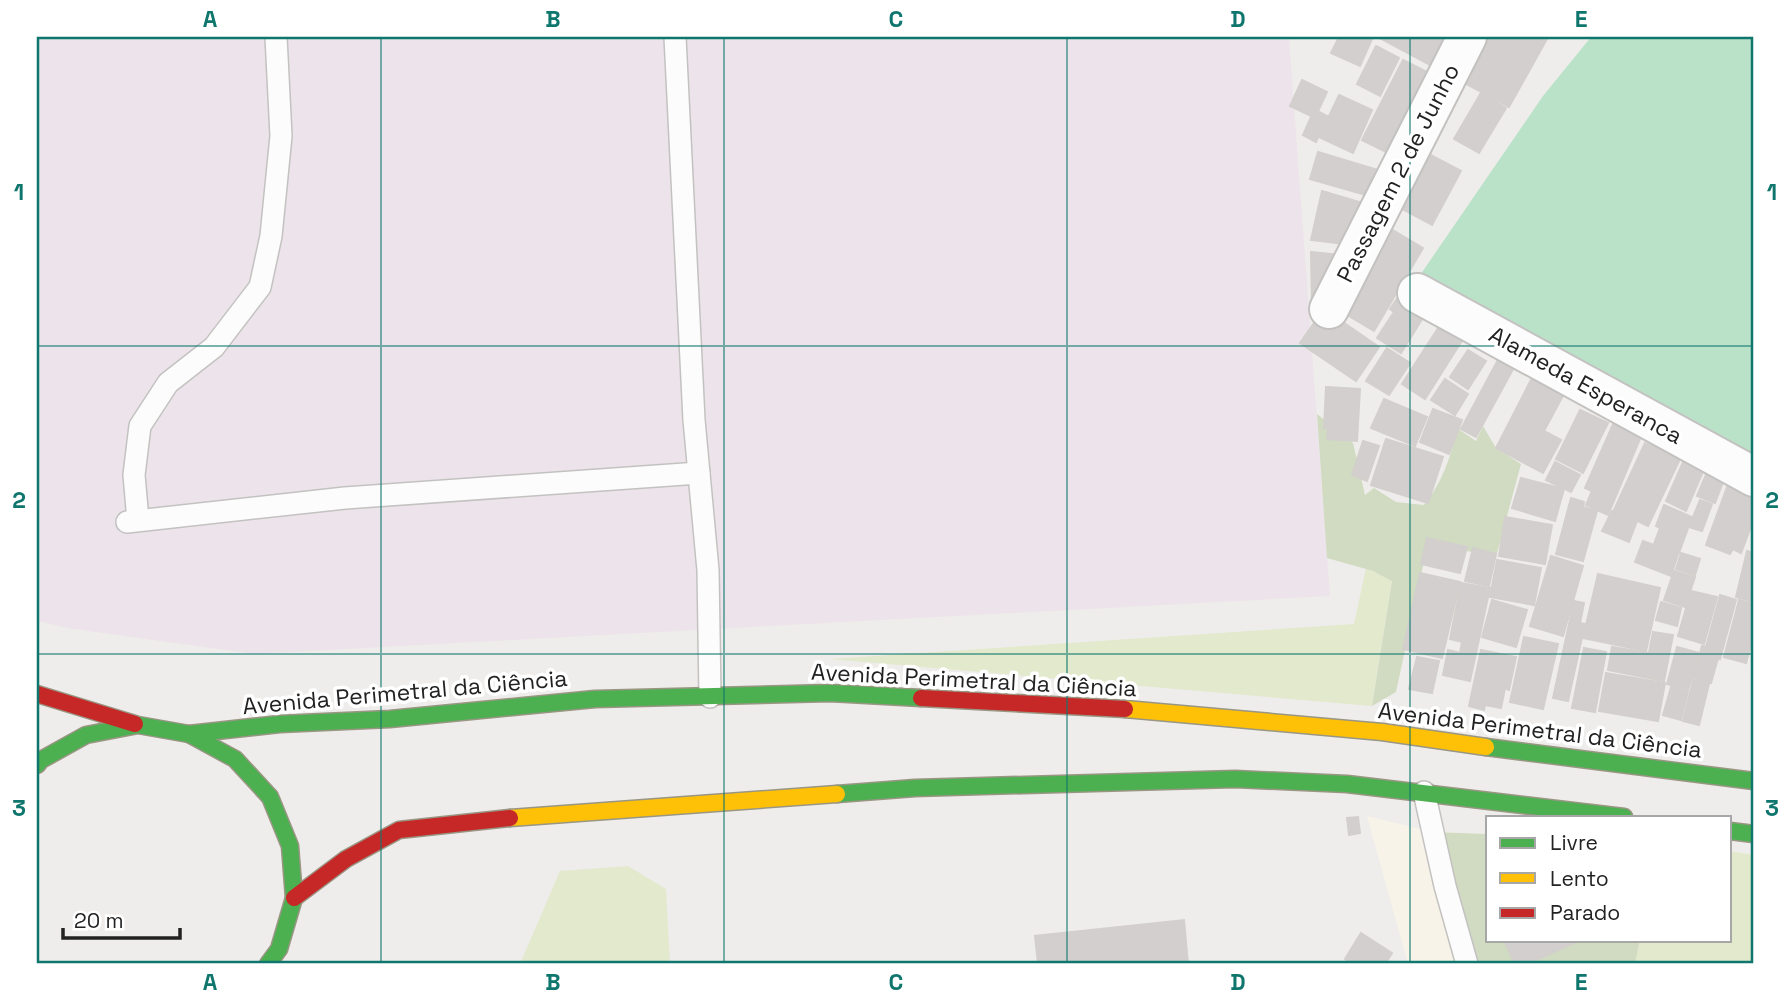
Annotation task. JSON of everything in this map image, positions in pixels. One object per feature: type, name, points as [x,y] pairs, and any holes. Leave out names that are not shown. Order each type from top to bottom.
[{"type":"main road","points":[[37,694],[138,726],[190,734],[235,759],[270,797],[290,846],[294,898],[279,949],[268,964]]},
{"type":"main road","name":"Avenida Perimetral da Ciência","points":[[190,734],[280,724],[390,719],[595,699],[830,694],[1127,709],[1382,732],[1754,780]]},
{"type":"main road","points":[[37,765],[41,760],[86,735],[138,726]]},
{"type":"main road","points":[[294,898],[346,859],[399,830],[519,817],[915,788],[1207,780],[1347,783],[1617,816]]},
{"type":"main road","points":[[1732,831],[1754,834]]},
{"type":"street","name":"Passagem 2 de Junho","points":[[1329,309],[1467,37]]},
{"type":"street","name":"Alameda Esperanca","points":[[1417,293],[1754,477]]},
{"type":"lane","points":[[276,37],[281,136],[271,236],[260,287],[214,347],[168,383],[140,426],[134,475],[133,521],[345,498],[699,473]]},
{"type":"lane","points":[[675,37],[694,420],[708,569],[710,697]]},
{"type":"lane","points":[[1424,792],[1445,886],[1467,964]]},
{"type":"shaded area","points":[[37,37],[1289,37],[1330,596],[254,654],[66,628],[37,621]]},
{"type":"shaded area","points":[[1367,816],[1432,832],[1486,834],[1486,942],[1732,942],[1732,851],[1754,855],[1754,964],[1408,964]]},
{"type":"green space","points":[[1591,37],[1754,37],[1754,462],[1416,281],[1543,96]]},
{"type":"green space","points":[[1317,414],[1353,443],[1365,495],[1374,488],[1396,502],[1424,505],[1441,478],[1458,429],[1476,441],[1483,426],[1496,448],[1521,464],[1496,557],[1428,543],[1396,692],[1372,706],[1392,581],[1373,571],[1327,558]]},
{"type":"green space","points":[[1366,568],[1392,580],[1372,706],[829,659],[1354,624]]},
{"type":"green space","points":[[1432,832],[1486,834],[1486,942],[1640,942],[1635,964],[1467,964]]},
{"type":"green space","points":[[1732,851],[1754,855],[1754,964],[1635,964],[1640,942],[1732,942]]},
{"type":"green space","points":[[628,866],[666,889],[670,964],[520,964],[560,871]]},
{"type":"building","points":[[1339,37],[1372,39],[1360,66],[1331,53]]},
{"type":"building","points":[[1378,37],[1446,37],[1430,65]]},
{"type":"building","points":[[1486,37],[1548,37],[1509,107],[1461,81]]},
{"type":"building","points":[[1376,46],[1399,58],[1380,96],[1357,84]]},
{"type":"building","points":[[1403,60],[1429,73],[1388,153],[1362,140]]},
{"type":"building","points":[[1302,80],[1327,92],[1315,118],[1290,106]]},
{"type":"building","points":[[1481,93],[1506,108],[1479,153],[1454,139]]},
{"type":"building","points":[[1339,95],[1372,110],[1353,153],[1319,137]]},
{"type":"building","points":[[1319,112],[1327,116],[1316,142],[1303,135],[1311,117],[1316,119]]},
{"type":"building","points":[[1421,150],[1461,171],[1432,225],[1393,204]]},
{"type":"building","points":[[1318,152],[1381,171],[1373,197],[1310,179]]},
{"type":"building","points":[[1322,191],[1369,205],[1352,245],[1311,240]]},
{"type":"building","points":[[1386,226],[1423,248],[1374,331],[1337,309]]},
{"type":"building","points":[[1311,252],[1352,256],[1312,307]]},
{"type":"building","points":[[1402,291],[1429,308],[1401,353],[1377,338],[1394,312],[1390,309]]},
{"type":"building","points":[[1324,309],[1379,347],[1356,381],[1300,343]]},
{"type":"building","points":[[1440,325],[1463,339],[1425,399],[1402,384]]},
{"type":"building","points":[[1387,348],[1410,363],[1389,395],[1366,381]]},
{"type":"building","points":[[1468,350],[1486,361],[1468,389],[1450,377]]},
{"type":"building","points":[[1501,354],[1517,362],[1476,437],[1461,429]]},
{"type":"building","points":[[1534,374],[1565,392],[1544,431],[1561,440],[1543,473],[1496,448]]},
{"type":"building","points":[[1445,379],[1468,394],[1455,415],[1431,400]]},
{"type":"building","points":[[1326,387],[1360,389],[1357,441],[1327,439],[1328,428],[1324,428]]},
{"type":"building","points":[[1384,399],[1427,417],[1415,446],[1371,428]]},
{"type":"building","points":[[1433,409],[1462,420],[1449,454],[1420,442]]},
{"type":"building","points":[[1580,410],[1608,423],[1583,473],[1556,459]]},
{"type":"building","points":[[1614,422],[1642,434],[1608,515],[1586,505],[1592,491],[1585,488]]},
{"type":"building","points":[[1386,439],[1443,457],[1428,503],[1371,485]]},
{"type":"building","points":[[1363,441],[1379,446],[1367,481],[1352,475]]},
{"type":"building","points":[[1645,443],[1680,459],[1648,526],[1614,510]]},
{"type":"building","points":[[1687,453],[1707,462],[1686,511],[1666,501]]},
{"type":"building","points":[[1555,462],[1580,475],[1571,492],[1546,480]]},
{"type":"building","points":[[1711,463],[1728,469],[1715,503],[1697,496]]},
{"type":"building","points":[[1521,478],[1564,489],[1555,521],[1512,508]]},
{"type":"building","points":[[1730,479],[1754,488],[1754,518],[1741,553],[1733,549],[1730,554],[1706,545]]},
{"type":"building","points":[[1571,498],[1584,502],[1583,507],[1597,511],[1583,561],[1556,554]]},
{"type":"building","points":[[1700,500],[1712,504],[1702,531],[1689,527]]},
{"type":"building","points":[[1664,505],[1692,517],[1679,553],[1654,544],[1660,528],[1656,526]]},
{"type":"building","points":[[1612,511],[1637,521],[1629,542],[1602,531]]},
{"type":"building","points":[[1505,517],[1552,525],[1545,564],[1499,556]]},
{"type":"building","points":[[1427,538],[1467,547],[1460,573],[1421,564]]},
{"type":"building","points":[[1643,541],[1678,554],[1671,576],[1635,562]]},
{"type":"building","points":[[1473,548],[1496,554],[1489,586],[1465,581]]},
{"type":"building","points":[[1747,551],[1754,553],[1754,602],[1736,597]]},
{"type":"building","points":[[1681,553],[1700,559],[1695,575],[1676,569]]},
{"type":"building","points":[[1551,556],[1583,566],[1563,636],[1530,626]]},
{"type":"building","points":[[1497,560],[1541,568],[1534,605],[1490,597]]},
{"type":"building","points":[[1674,571],[1695,577],[1685,607],[1664,600]]},
{"type":"building","points":[[1420,573],[1460,582],[1442,658],[1403,649]]},
{"type":"building","points":[[1598,574],[1660,588],[1646,651],[1583,638]]},
{"type":"building","points":[[1461,583],[1490,588],[1470,681],[1443,675],[1448,650],[1460,653],[1462,642],[1450,639]]},
{"type":"building","points":[[1691,591],[1717,597],[1704,644],[1678,636]]},
{"type":"building","points":[[1720,595],[1736,600],[1711,683],[1693,678],[1702,646],[1706,647]]},
{"type":"building","points":[[1492,600],[1527,610],[1516,647],[1482,637]]},
{"type":"building","points":[[1739,600],[1754,604],[1754,634],[1746,663],[1724,657]]},
{"type":"building","points":[[1574,601],[1584,603],[1580,623],[1585,624],[1568,701],[1553,698]]},
{"type":"building","points":[[1661,602],[1681,608],[1677,626],[1656,620]]},
{"type":"building","points":[[1653,632],[1673,635],[1664,681],[1608,670],[1612,647],[1649,653]]},
{"type":"building","points":[[1524,637],[1558,644],[1543,709],[1510,702]]},
{"type":"building","points":[[1677,647],[1699,653],[1688,690],[1667,684]]},
{"type":"building","points":[[1584,648],[1606,652],[1595,712],[1572,708]]},
{"type":"building","points":[[1481,650],[1516,657],[1509,690],[1505,688],[1501,708],[1485,705],[1484,710],[1469,706]]},
{"type":"building","points":[[1417,657],[1439,661],[1432,693],[1409,689]]},
{"type":"building","points":[[1606,673],[1665,683],[1658,721],[1599,711]]},
{"type":"building","points":[[1693,680],[1709,684],[1699,725],[1683,721]]},
{"type":"building","points":[[1671,687],[1688,692],[1681,720],[1663,715]]},
{"type":"building","points":[[1358,817],[1360,833],[1349,835],[1347,818]]},
{"type":"building","points":[[1184,920],[1188,964],[1038,964],[1035,936]]},
{"type":"building","points":[[1361,933],[1392,953],[1385,964],[1353,964],[1345,959]]},
{"type":"building","points":[[1505,942],[1574,942],[1527,964],[1515,964]]},
{"type":"traffic: fast","points":[[189,734],[280,724],[390,719],[595,699],[830,693],[921,698]]},
{"type":"traffic: fast","points":[[37,765],[41,760],[86,735],[138,725],[189,734],[235,759],[270,797],[290,846],[294,898],[279,949],[268,964]]},
{"type":"traffic: fast","points":[[1486,747],[1754,781]]},
{"type":"traffic: fast","points":[[837,794],[915,788],[1235,779],[1347,784],[1616,816]]},
{"type":"traffic: fast","points":[[1732,831],[1754,834]]},
{"type":"traffic: slow","points":[[1125,709],[1382,732],[1486,747]]},
{"type":"traffic: slow","points":[[510,818],[837,794]]},
{"type":"traffic: jam","points":[[37,694],[135,724]]},
{"type":"traffic: jam","points":[[921,698],[1125,709]]},
{"type":"traffic: jam","points":[[294,898],[346,859],[399,830],[510,818]]}]
